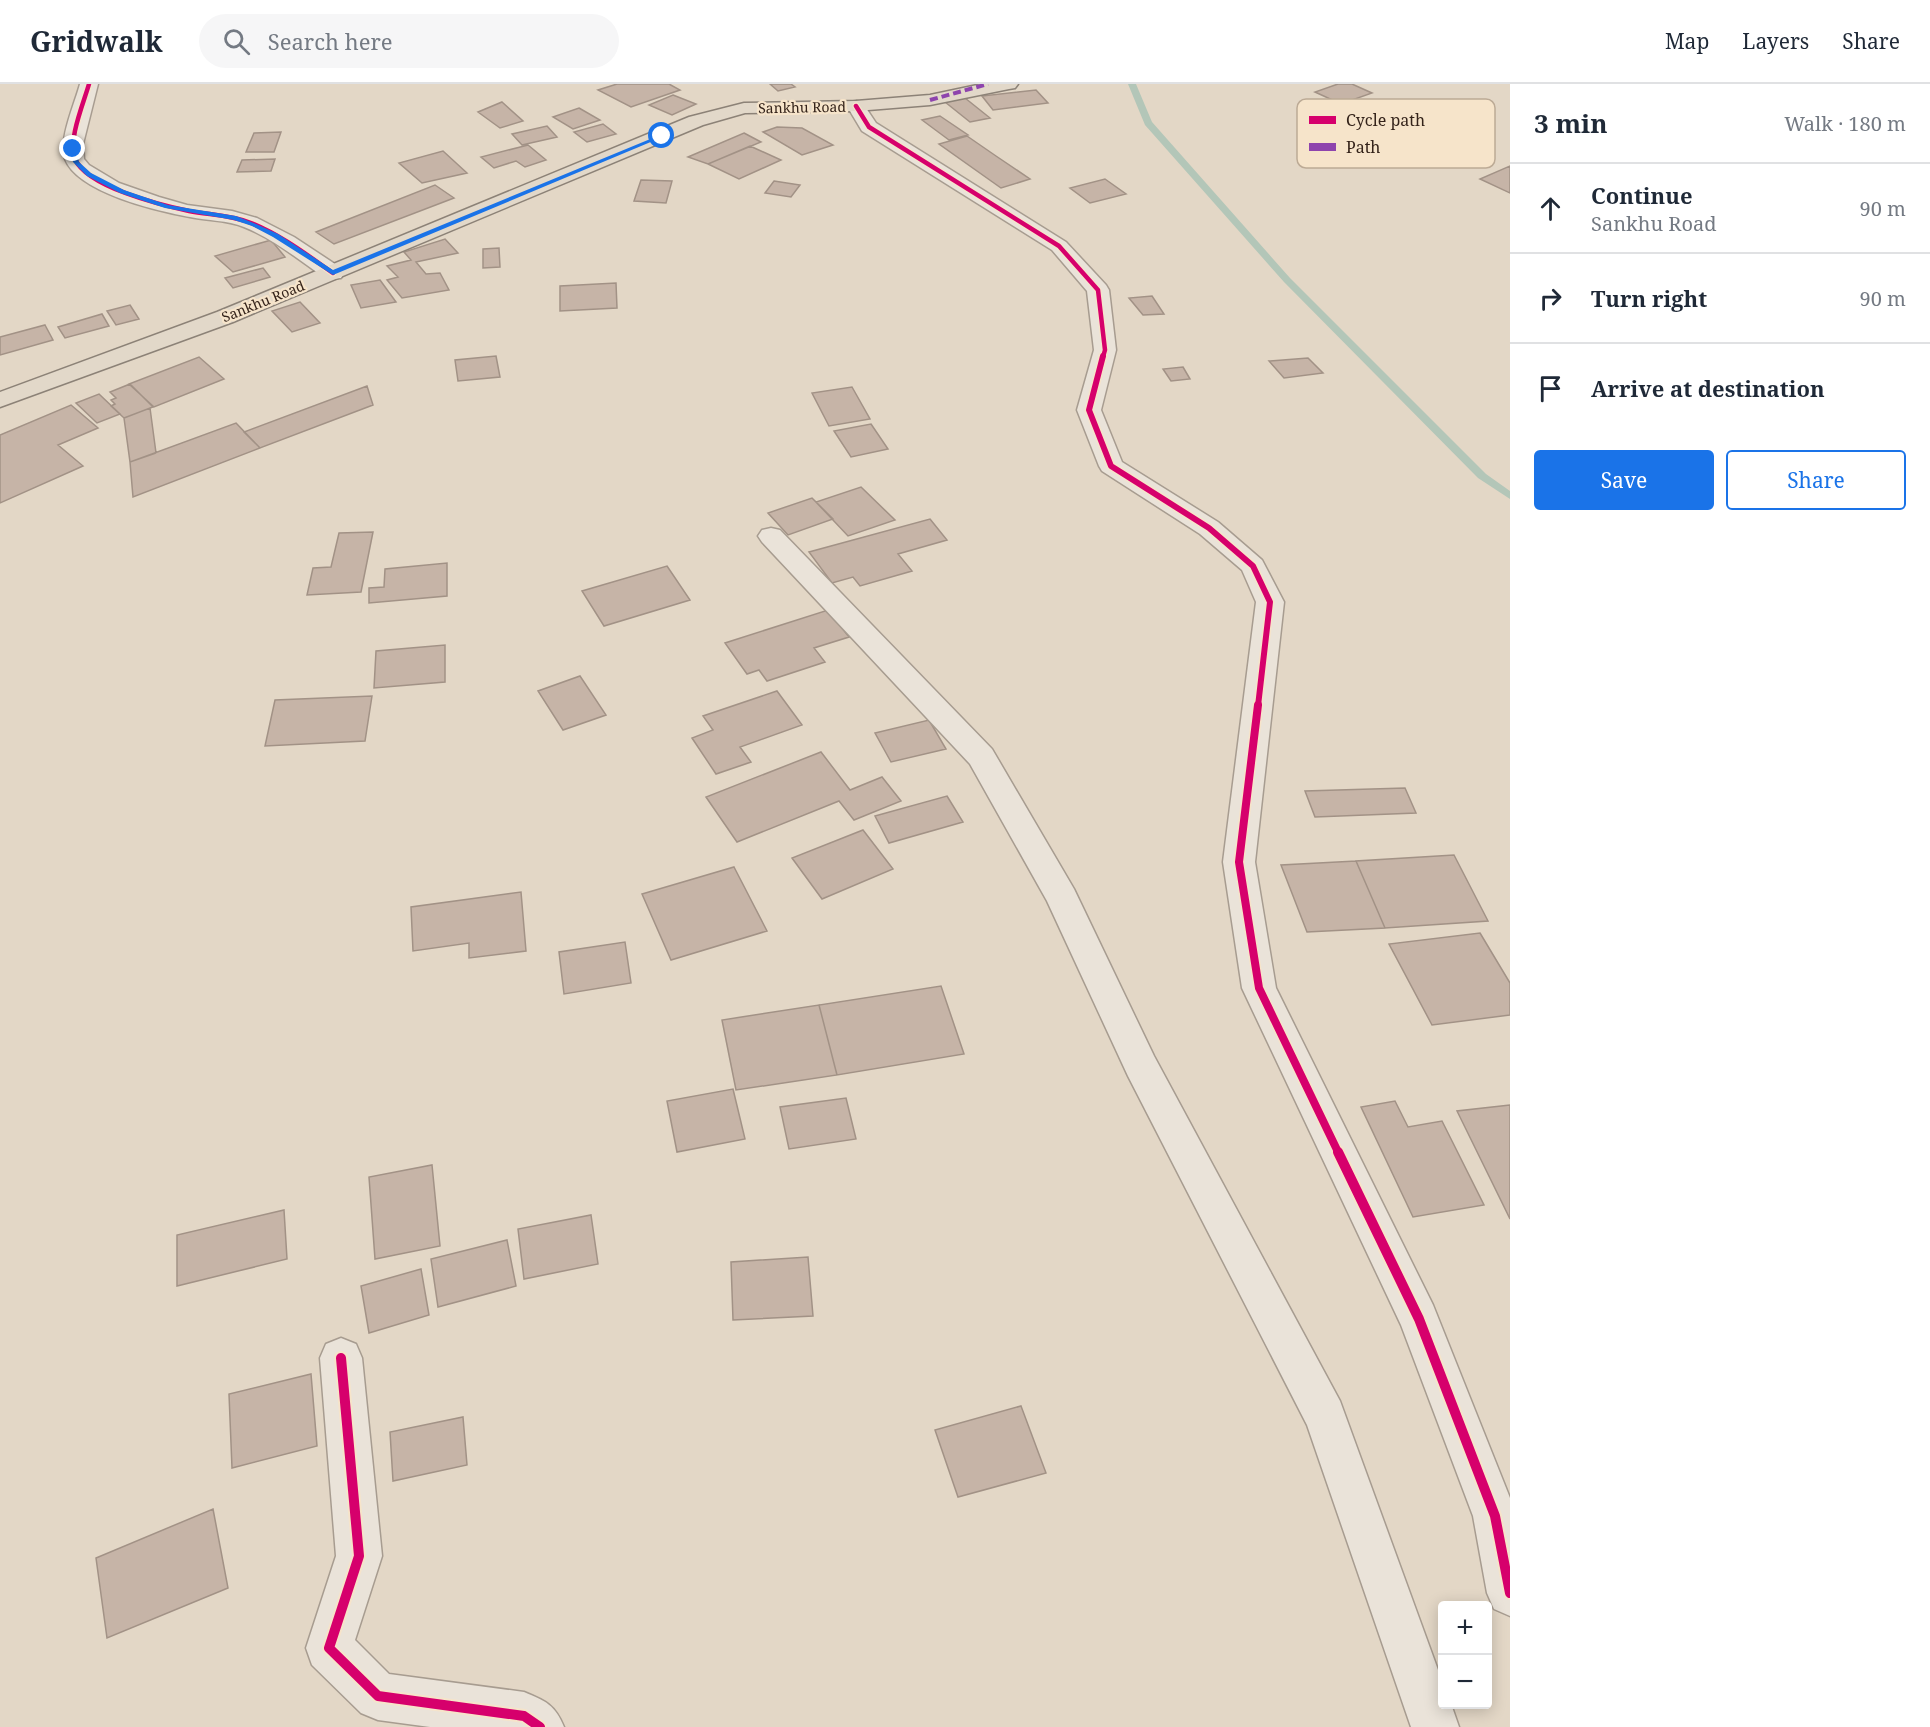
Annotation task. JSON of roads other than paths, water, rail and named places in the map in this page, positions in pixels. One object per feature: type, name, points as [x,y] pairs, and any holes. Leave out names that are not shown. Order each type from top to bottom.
[{"type":"main road","name":"Sankhu Road","points":[[0,400],[225,317],[696,121],[724,112],[770,106],[856,106],[930,100],[1009,84]]},
{"type":"street","points":[[89,84],[73,149],[76,162],[89,174],[122,191],[167,207],[236,218],[254,225],[276,236],[333,273]]},
{"type":"street","points":[[856,106],[869,127],[1059,246],[1098,290],[1105,350],[1089,410],[1111,466],[1209,528],[1253,566],[1270,602],[1239,862],[1259,988],[1419,1319],[1495,1516],[1510,1593]]},
{"type":"street","points":[[771,536],[981,757],[1062,898],[1141,1065],[1325,1416],[1435,1727]]},
{"type":"street","points":[[341,1358],[359,1556],[329,1648],[378,1696],[524,1716],[540,1727]]},
{"type":"waterway","points":[[1132,84],[1148,123],[1287,280],[1482,476],[1510,496]]}]
